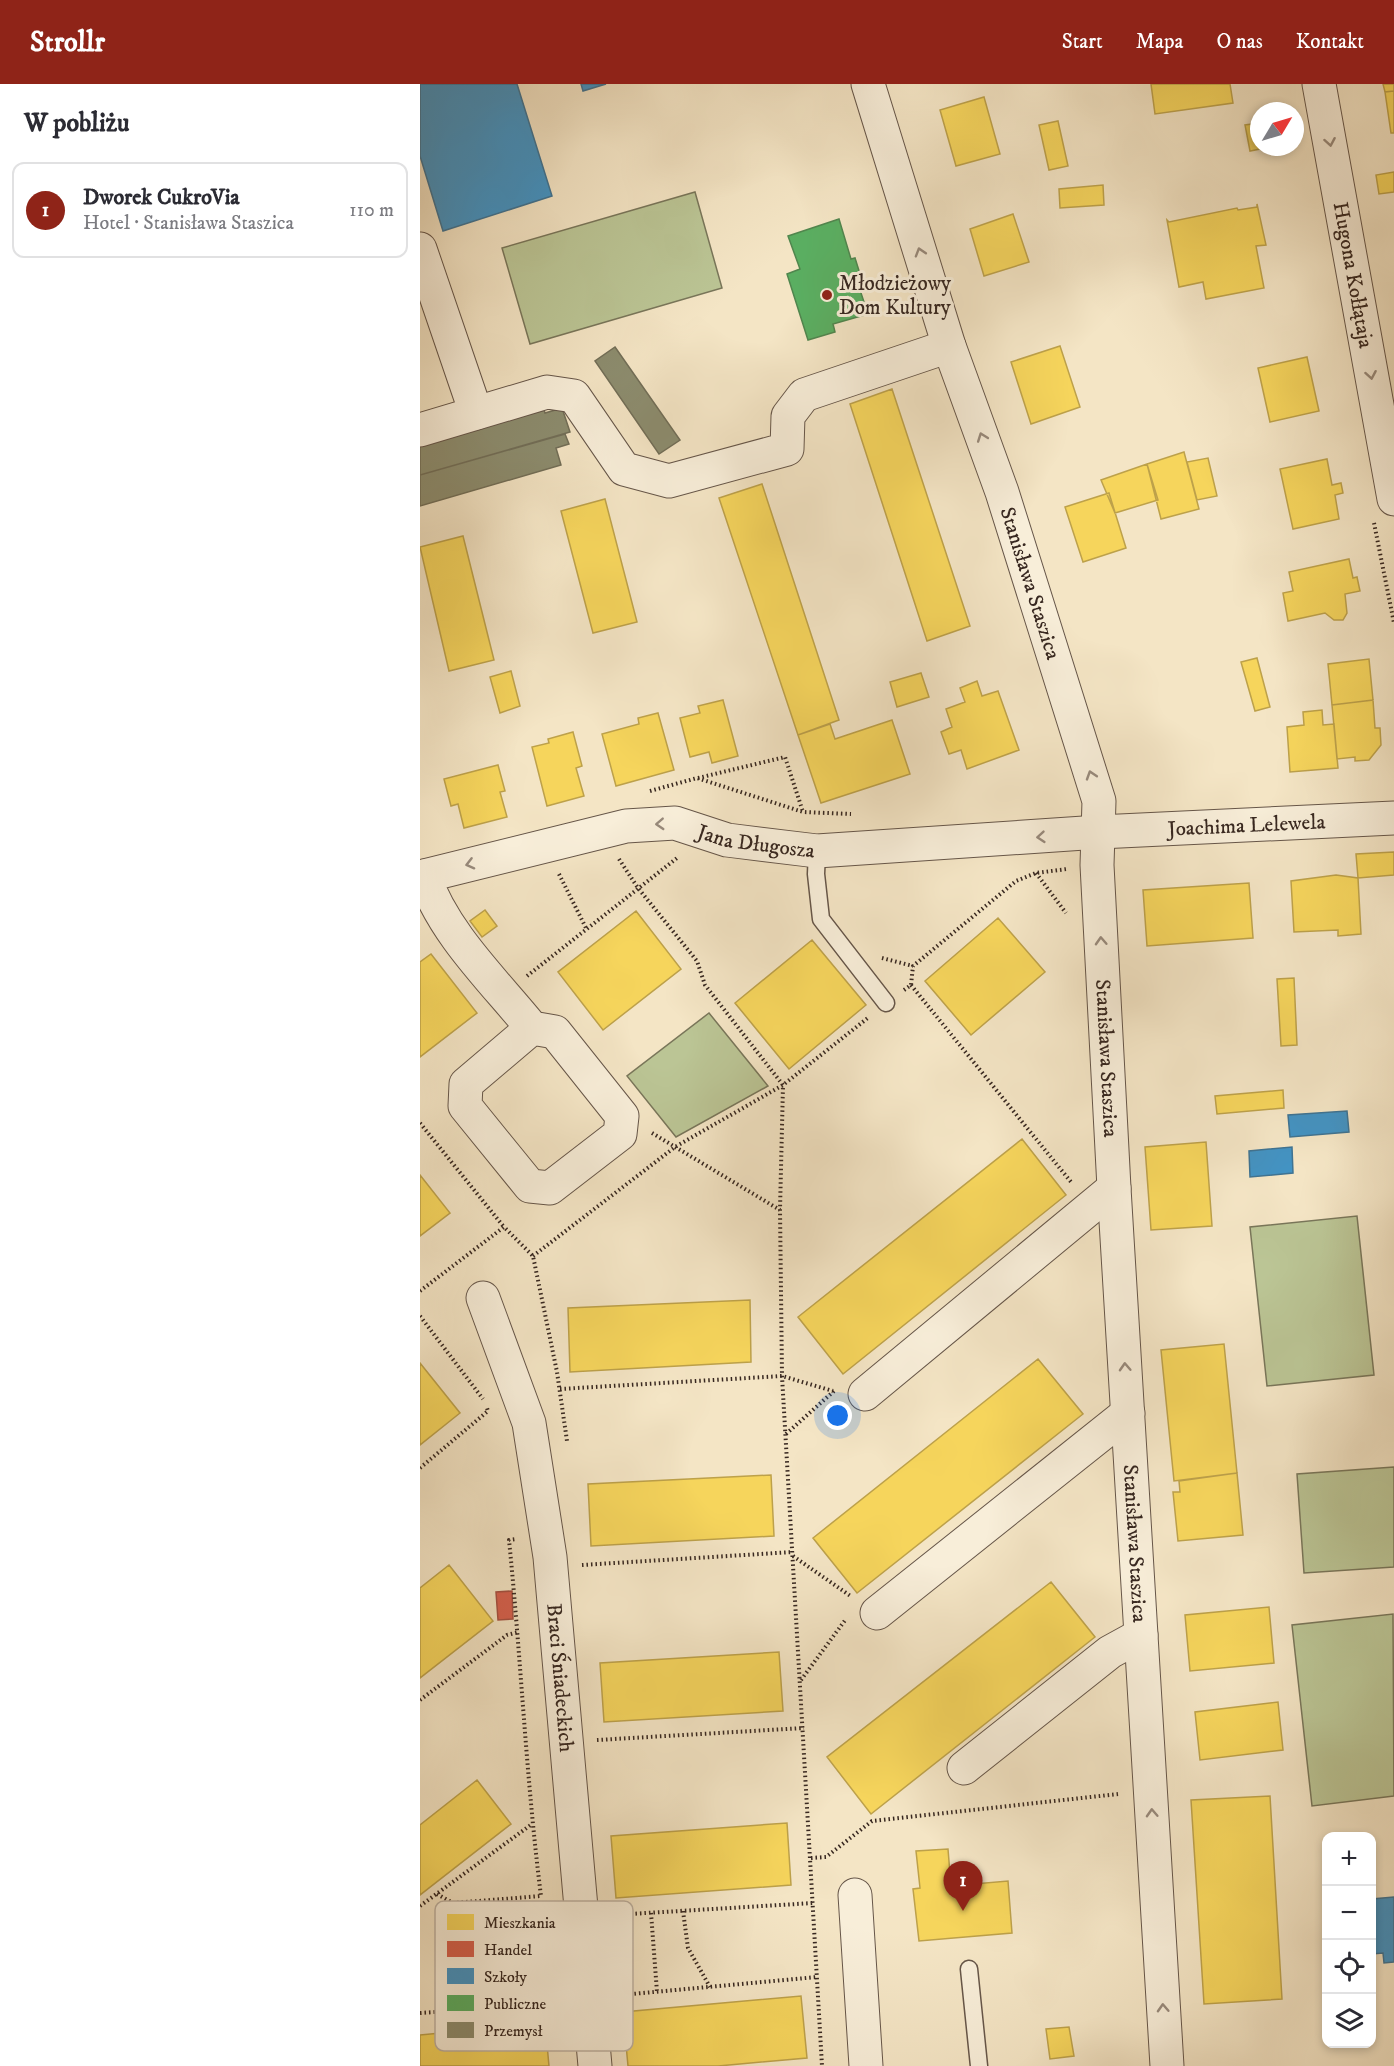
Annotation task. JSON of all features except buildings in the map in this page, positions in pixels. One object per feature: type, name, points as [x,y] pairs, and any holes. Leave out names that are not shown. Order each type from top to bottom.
[{"type":"street","name":"Stanisława Staszica","points":[[868,84],[950,346],[1002,492],[1099,801],[1097,866],[1114,1188],[1167,2066]]},
{"type":"street","name":"Hugona Kołłątaja","points":[[1319,84],[1394,499]]},
{"type":"street","points":[[420,249],[476,412]]},
{"type":"street","points":[[420,430],[547,392],[574,396],[624,469],[669,481],[787,449],[788,416],[804,395],[950,346]]},
{"type":"street","name":"Joachima Lelewela","points":[[1099,832],[1394,818]]},
{"type":"street","name":"Jana Długosza","points":[[422,876],[626,826],[675,824],[727,840],[817,852],[1099,832]]},
{"type":"street","points":[[422,876],[433,901],[446,921],[532,1028],[555,1032],[622,1116],[620,1134],[550,1188],[530,1186],[465,1106],[466,1084],[532,1028]]},
{"type":"street","points":[[866,1394],[1114,1188]]},
{"type":"street","name":"Braci Śniadeckich","points":[[483,1298],[528,1423],[546,1535],[555,1595],[568,1788],[579,1901]]},
{"type":"street","points":[[865,1612],[1128,1413]]},
{"type":"street","points":[[964,1768],[1110,1652],[1142,1635]]},
{"type":"street","points":[[855,1895],[866,2066]]},
{"type":"street","name":"Braci Śniadeckich","points":[[594,2051],[595,2066]]},
{"type":"lane","points":[[817,852],[816,874],[821,919],[886,1003]]},
{"type":"lane","points":[[969,1969],[979,2066]]},
{"type":"path","points":[[697,778],[785,756],[803,812]]},
{"type":"path","points":[[734,788],[803,812],[858,814]]},
{"type":"path","points":[[614,851],[638,888],[697,961],[705,986],[783,1085],[780,1210],[782,1376],[822,2066]]},
{"type":"path","points":[[504,994],[680,855]]},
{"type":"path","points":[[420,1123],[504,1227],[533,1256],[675,1146],[783,1085],[911,985],[914,966],[1016,880],[1036,873],[1097,866]]},
{"type":"path","points":[[556,867],[586,929]]},
{"type":"path","points":[[911,985],[1071,1182],[1080,1184]]},
{"type":"path","points":[[622,1116],[780,1210]]},
{"type":"path","points":[[420,1291],[504,1227]]},
{"type":"path","points":[[420,1316],[482,1395],[488,1411],[420,1468]]},
{"type":"path","points":[[560,1389],[782,1376],[833,1391]]},
{"type":"path","points":[[478,1901],[541,1896],[532,1824],[519,1632],[509,1540],[546,1535]]},
{"type":"path","points":[[582,1565],[793,1552]]},
{"type":"path","points":[[801,1680],[865,1612]]},
{"type":"path","points":[[420,1700],[507,1635],[519,1632]]},
{"type":"path","points":[[596,1740],[804,1728]]},
{"type":"path","points":[[811,1858],[826,1857],[872,1821],[1118,1794]]},
{"type":"path","points":[[420,1906],[532,1824]]},
{"type":"path","points":[[437,1894],[449,1901]]},
{"type":"path","points":[[633,1914],[813,1903]]},
{"type":"path","points":[[683,1911],[688,1948],[710,1987]]},
{"type":"path","points":[[651,1913],[657,1992]]},
{"type":"path","points":[[633,1994],[817,1977]]},
{"type":"path","points":[[420,2013],[435,2012]]},
{"type":"green space","points":[[695,192],[722,288],[530,344],[502,248]]},
{"type":"green space","points":[[709,1013],[768,1086],[676,1137],[627,1076]]},
{"type":"green space","points":[[1357,1216],[1374,1375],[1267,1386],[1250,1227]]},
{"type":"green space","points":[[1394,1467],[1394,1567],[1304,1573],[1297,1474]]},
{"type":"green space","points":[[1393,1614],[1394,1796],[1312,1806],[1292,1625]]},
{"type":"place","name":"Młodzieżowy Dom Kultury","points":[[827,295]]},
{"type":"place","name":"Dworek CukroVia","points":[[963,1911]]}]
